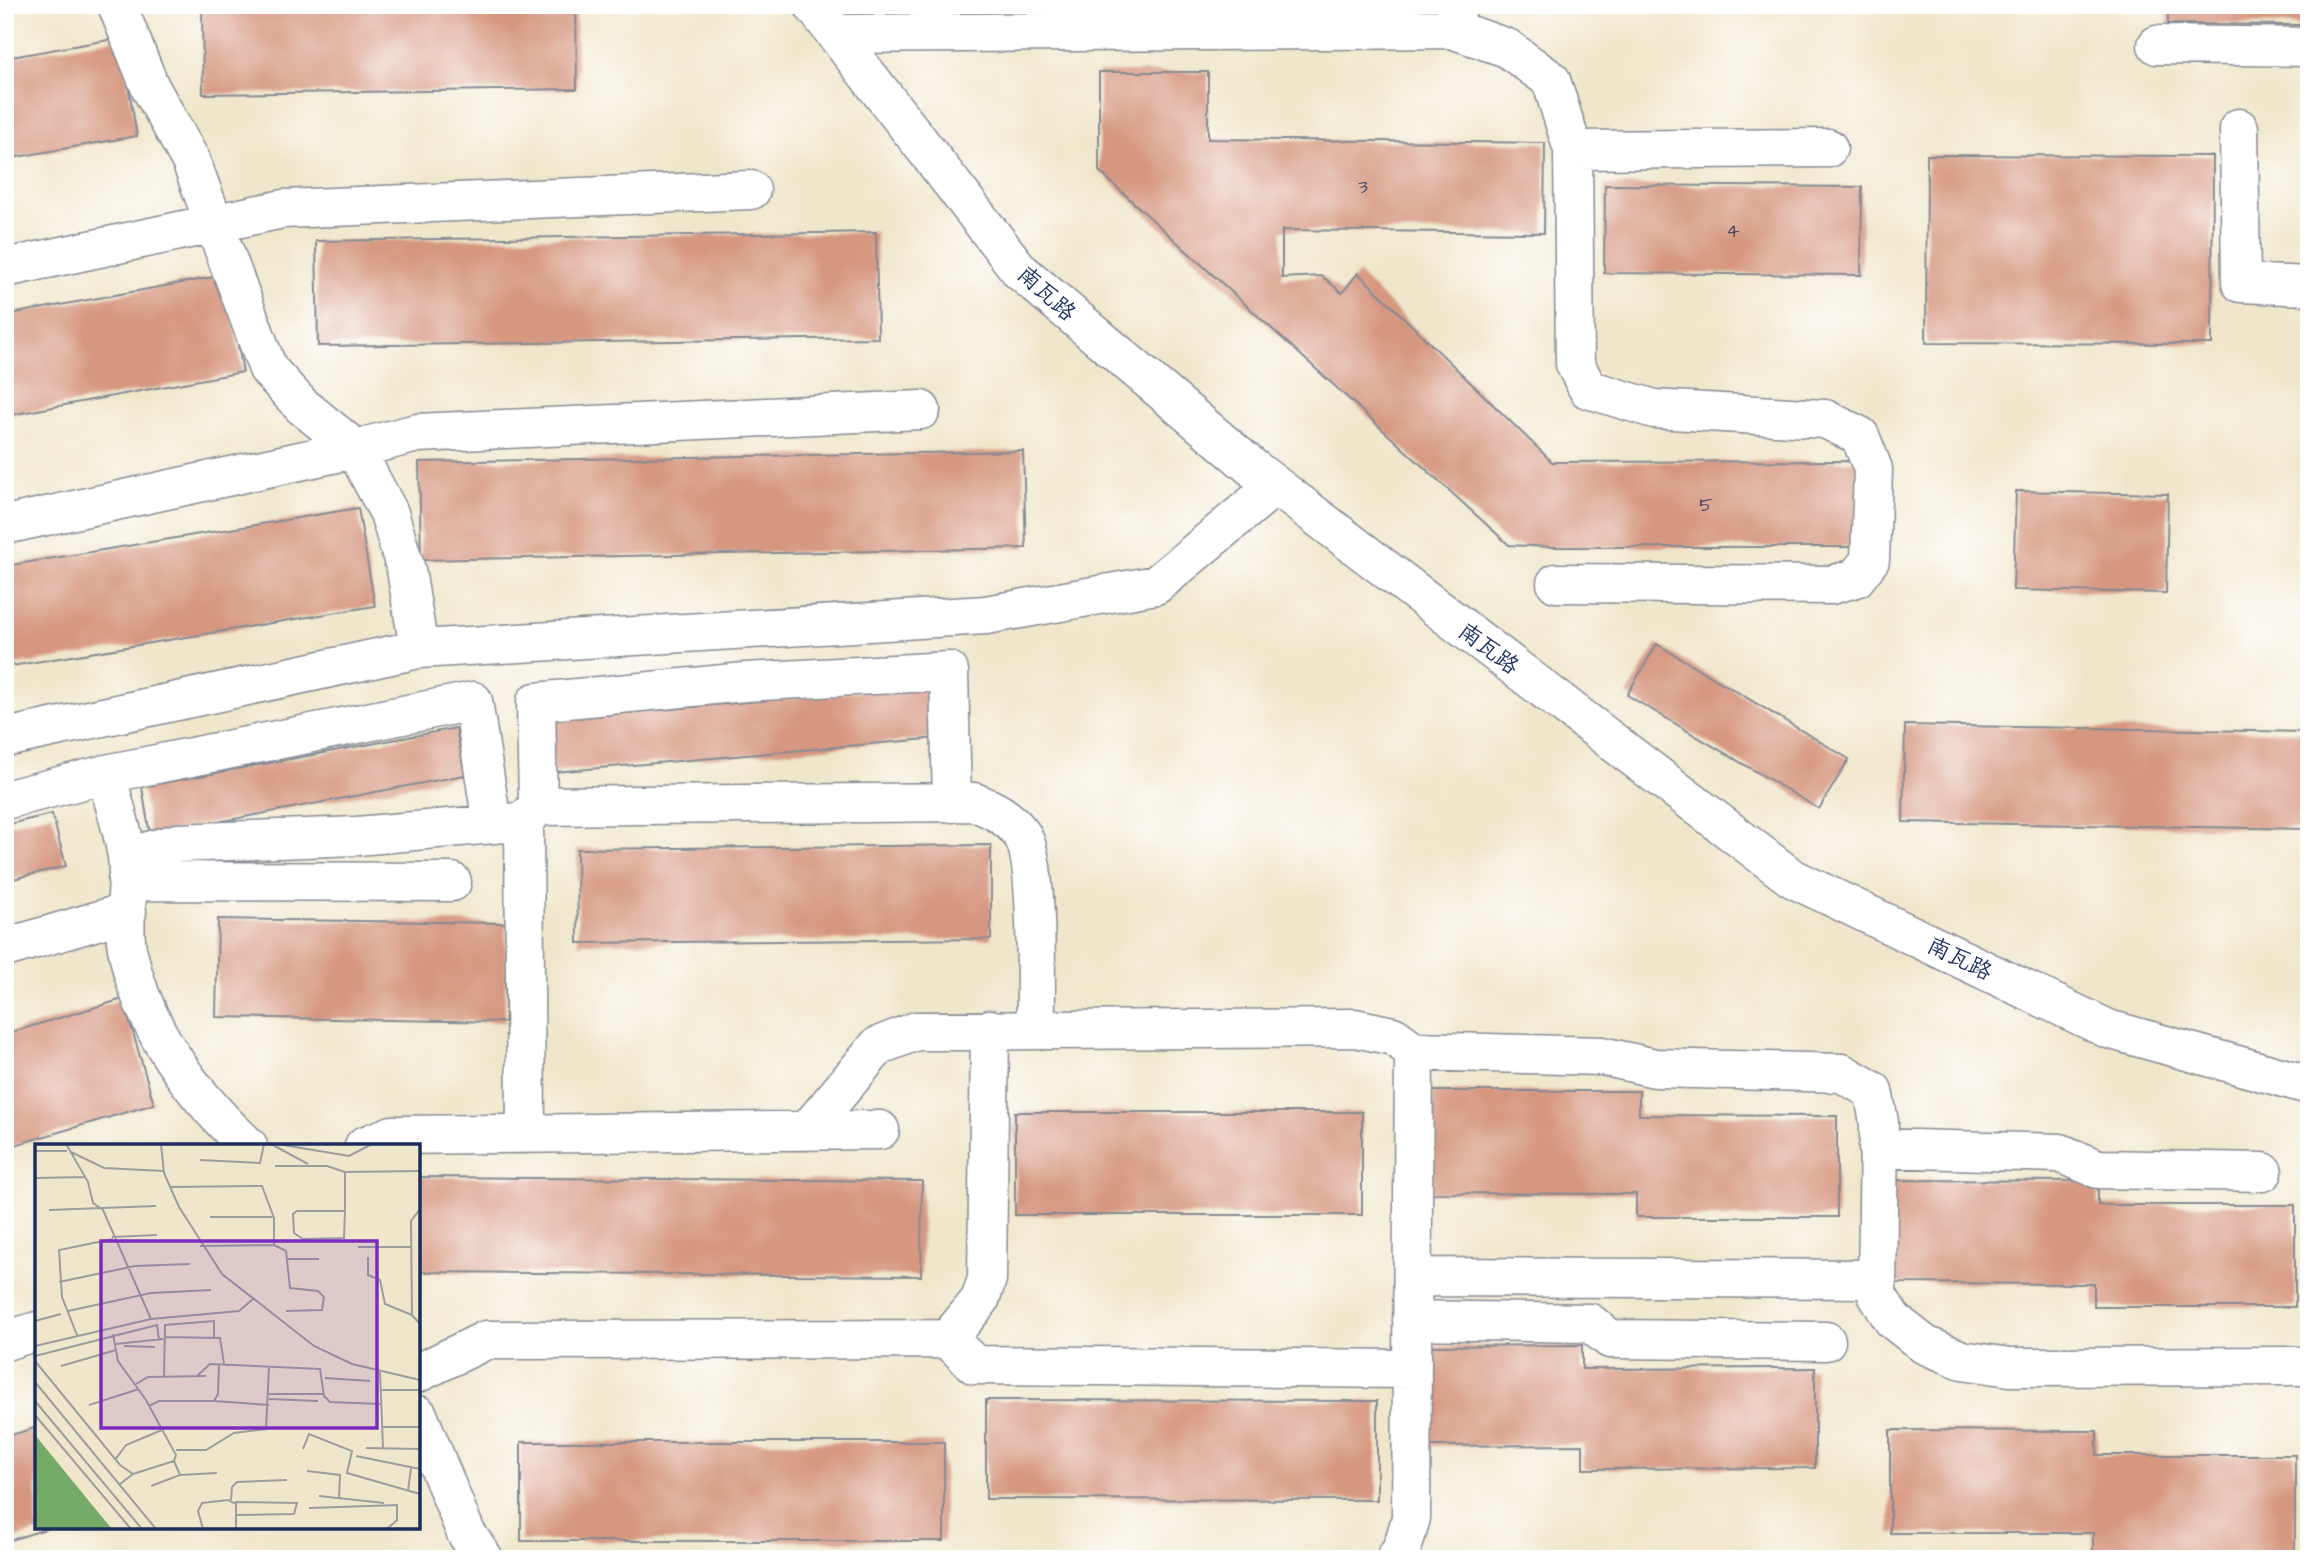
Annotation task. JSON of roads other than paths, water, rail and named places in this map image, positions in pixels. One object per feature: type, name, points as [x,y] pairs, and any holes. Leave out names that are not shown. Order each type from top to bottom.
[{"type":"street","points":[[117,5],[150,88],[191,161],[268,369],[302,405],[355,449],[389,513],[406,570],[419,649]]},
{"type":"street","points":[[824,20],[1455,17],[1507,48],[1551,80],[1573,150],[1574,364],[1588,389],[1654,409],[1825,419],[1860,436],[1873,469],[1870,560],[1856,578],[1831,585],[1556,583]]},
{"type":"street","name":"南瓦路","points":[[824,20],[1020,271],[1275,486],[1792,878],[2108,1029],[2309,1085]]},
{"type":"street","points":[[2157,45],[2309,47]]},
{"type":"street","points":[[2239,128],[2241,283],[2309,286]]},
{"type":"street","points":[[1573,150],[1828,148]]},
{"type":"street","points":[[5,268],[283,209],[751,190]]},
{"type":"street","points":[[5,525],[355,449],[417,433],[921,410]]},
{"type":"street","points":[[5,738],[419,649],[986,615],[1156,585],[1275,486]]},
{"type":"street","points":[[526,1134],[518,817],[536,702],[745,682],[949,671],[953,803]]},
{"type":"street","points":[[5,800],[106,774],[473,701],[518,817]]},
{"type":"street","points":[[106,774],[127,883],[127,951],[143,1006],[169,1056],[218,1118],[246,1144]]},
{"type":"street","points":[[5,948],[127,883],[177,843],[356,836],[518,817],[974,802],[999,811],[1023,837],[1031,872],[1036,1029]]},
{"type":"street","points":[[127,883],[452,882]]},
{"type":"street","points":[[807,1131],[878,1046],[916,1031],[1355,1028],[1393,1036],[1414,1051],[1602,1056],[1655,1068],[1842,1073],[1873,1091],[1879,1122],[1877,1294],[1894,1320],[1925,1345],[1962,1360],[2010,1367],[2309,1366]]},
{"type":"street","points":[[948,1339],[980,1300],[987,1279],[989,1029]]},
{"type":"street","points":[[1395,1559],[1403,1546],[1411,1518],[1414,1051]]},
{"type":"street","points":[[370,1144],[392,1135],[880,1130]]},
{"type":"street","points":[[1878,1148],[2060,1153],[2098,1169],[2263,1172]]},
{"type":"street","points":[[1413,1277],[1877,1279]]},
{"type":"street","points":[[1412,1320],[1590,1322],[1610,1339],[1826,1341]]},
{"type":"street","points":[[5,1341],[35,1332]]},
{"type":"street","points":[[420,1372],[486,1340],[948,1339],[975,1365],[1412,1369]]},
{"type":"street","points":[[420,1420],[466,1534],[484,1559]]}]
